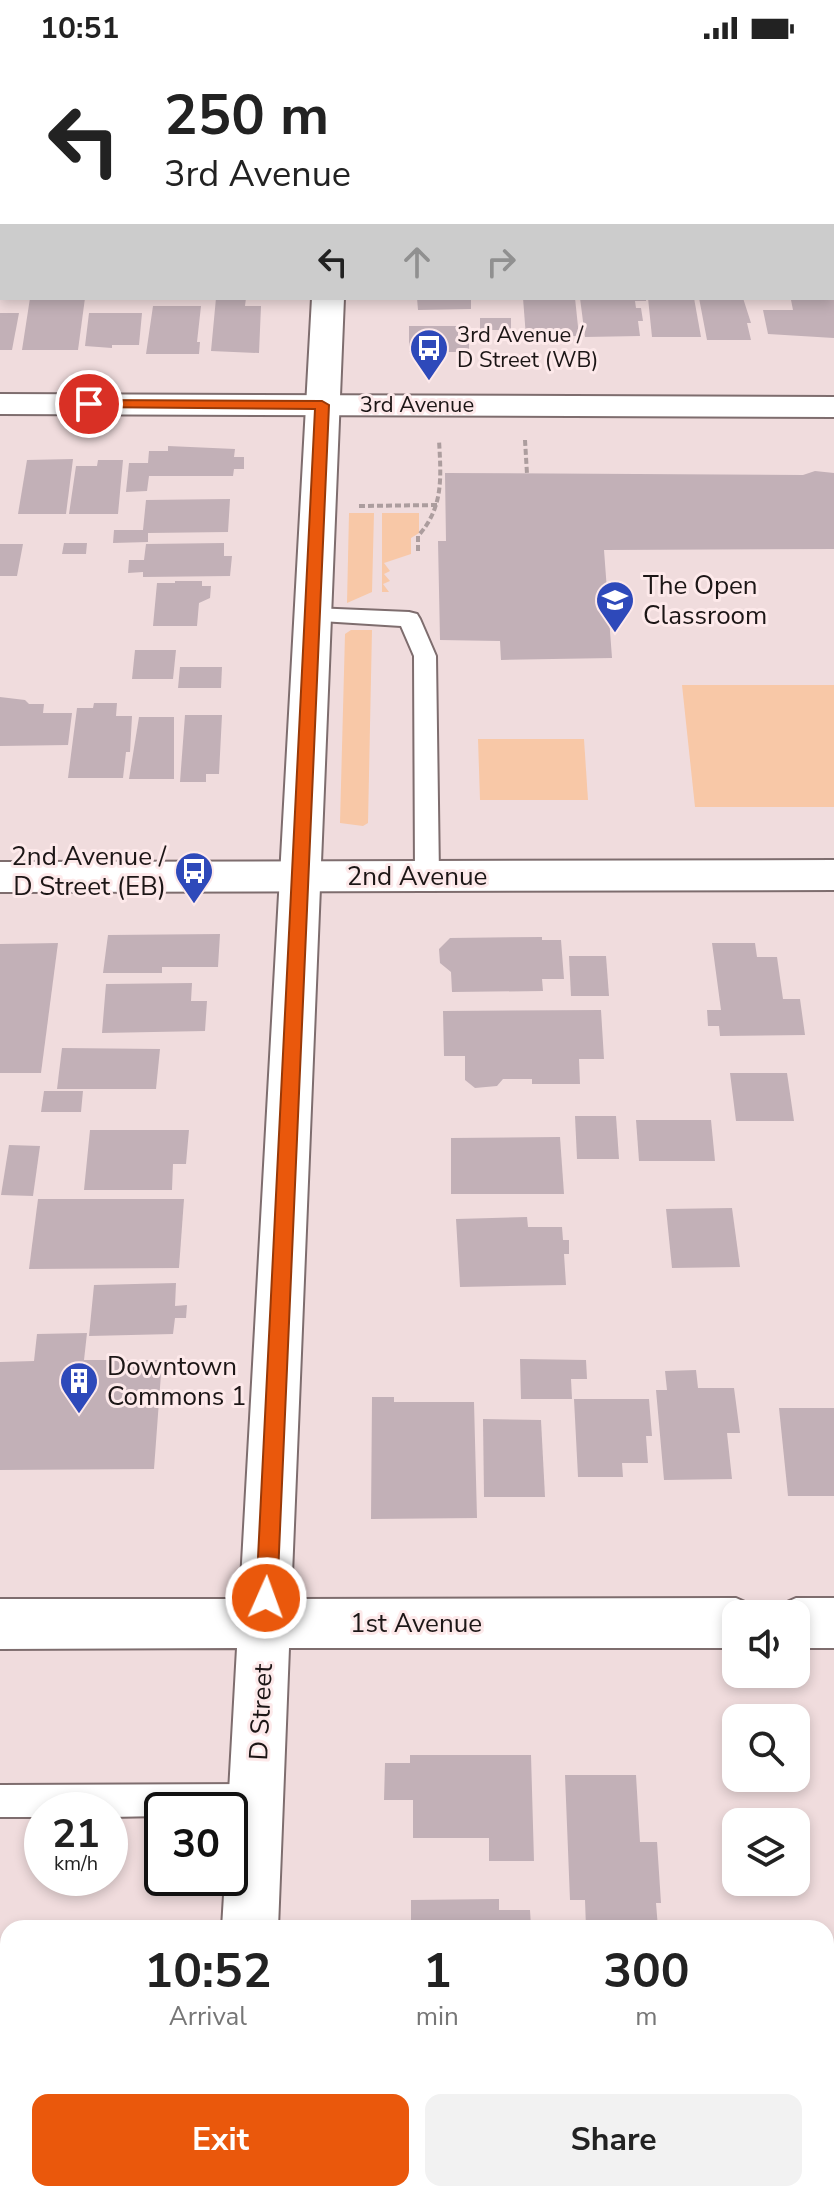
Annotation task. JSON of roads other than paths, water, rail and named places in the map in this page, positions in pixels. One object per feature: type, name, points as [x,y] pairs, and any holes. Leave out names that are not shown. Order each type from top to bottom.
[{"type":"street","name":"D Street","points":[[250,1920],[328,300]]},
{"type":"street","name":"3rd Avenue","points":[[0,404],[834,407]]},
{"type":"street","name":"2nd Avenue","points":[[0,877],[834,875]]},
{"type":"street","name":"1st Avenue","points":[[0,1624],[722,1623]]},
{"type":"street","points":[[810,1623],[834,1623]]},
{"type":"lane","points":[[313,615],[409,619],[425,656],[427,876]]},
{"type":"lane","points":[[0,1801],[256,1800]]},
{"type":"place","name":"3rd Avenue / D Street (WB)","points":[[429,382]]},
{"type":"place","name":"The Open Classroom","points":[[615,634]]},
{"type":"place","name":"2nd Avenue / D Street (EB)","points":[[194,905]]},
{"type":"place","name":"Downtown Commons 1","points":[[79,1415]]}]
